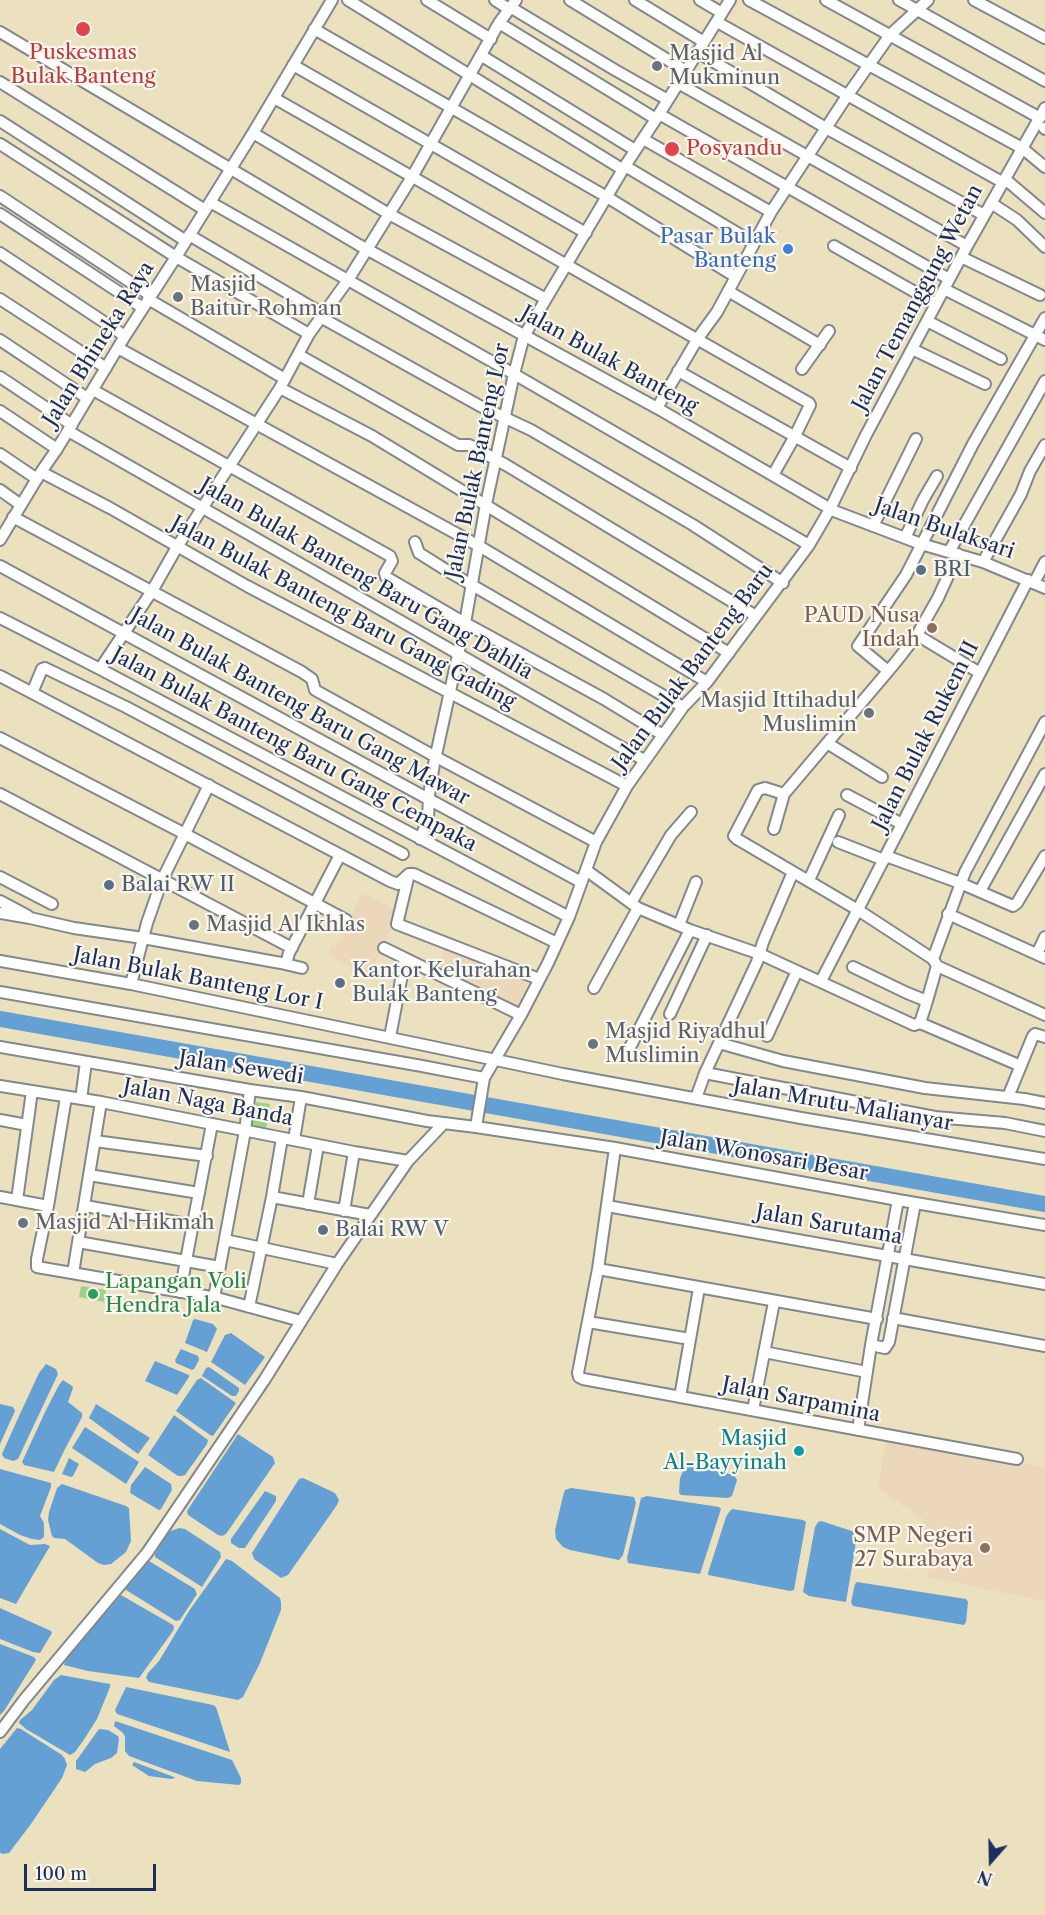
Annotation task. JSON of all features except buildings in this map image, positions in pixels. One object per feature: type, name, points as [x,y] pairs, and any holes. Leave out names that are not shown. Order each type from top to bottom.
[{"type":"street","name":"Jalan Bhineka Raya","points":[[0,540],[3,527],[14,517],[19,504],[57,449],[253,133],[332,0]]},
{"type":"street","points":[[348,0],[470,76],[754,243]]},
{"type":"street","points":[[427,0],[491,39]]},
{"type":"street","points":[[495,0],[512,6],[668,100]]},
{"type":"street","points":[[570,0],[686,71]]},
{"type":"street","points":[[635,0],[704,42]]},
{"type":"street","points":[[700,0],[719,18],[847,96],[1006,181],[1045,213]]},
{"type":"street","name":"Jalan Bulak Banteng Lor","points":[[420,839],[428,820],[429,800],[448,692],[465,623],[486,504],[524,336],[635,150],[730,0]]},
{"type":"street","points":[[749,0],[1024,150],[1045,167]]},
{"type":"street","points":[[826,0],[1042,122]]},
{"type":"street","points":[[899,0],[1045,81]]},
{"type":"street","points":[[657,408],[698,338],[717,312],[771,212],[807,156],[890,35],[928,0]]},
{"type":"street","points":[[974,0],[1045,38]]},
{"type":"street","points":[[100,669],[152,591],[177,547],[282,384],[309,334],[348,280],[364,248],[412,177],[512,6]]},
{"type":"street","points":[[500,23],[658,117],[788,186],[947,284],[1040,337]]},
{"type":"street","points":[[314,29],[607,197],[736,277]]},
{"type":"street","name":"Jalan Bulak Banteng","points":[[0,32],[364,248],[657,408],[834,511]]},
{"type":"street","points":[[697,52],[826,128],[984,215]]},
{"type":"street","points":[[482,56],[635,150]]},
{"type":"street","points":[[293,65],[586,232]]},
{"type":"street","points":[[0,82],[207,206],[348,280],[809,545]]},
{"type":"street","points":[[678,83],[967,246]]},
{"type":"street","points":[[274,98],[809,403],[795,436],[773,475]]},
{"type":"street","points":[[0,121],[188,238],[625,484],[783,583]]},
{"type":"street","name":"Jalan Temanggung Wetan","points":[[834,511],[851,468],[961,256],[984,215],[994,205],[1042,122]]},
{"type":"street","points":[[253,133],[389,214],[546,299]]},
{"type":"street","points":[[643,139],[771,212]]},
{"type":"street","points":[[0,144],[176,257],[309,334]]},
{"type":"street","points":[[0,196],[147,301]]},
{"type":"street","points":[[994,205],[1017,220],[1045,247]]},
{"type":"street","points":[[0,214],[486,504],[729,653]]},
{"type":"street","points":[[834,246],[936,304]]},
{"type":"street","points":[[0,253],[125,336]]},
{"type":"street","points":[[961,256],[1040,295]]},
{"type":"street","points":[[729,291],[820,345]]},
{"type":"street","points":[[0,298],[106,368]]},
{"type":"street","points":[[888,671],[858,646],[915,561],[921,544],[973,444],[1040,337],[1045,318]]},
{"type":"street","points":[[927,321],[1001,359]]},
{"type":"street","points":[[802,369],[829,331]]},
{"type":"street","points":[[0,340],[90,394],[230,467],[390,555],[392,561],[385,573],[386,577],[560,674],[663,735]]},
{"type":"street","points":[[118,348],[479,546],[708,682]]},
{"type":"street","points":[[912,349],[985,384]]},
{"type":"street","points":[[299,355],[458,445],[469,445],[756,616]]},
{"type":"street","points":[[678,371],[851,468]]},
{"type":"street","name":"Jalan Bulak Banteng Baru Gang Dahlia","points":[[0,378],[70,428],[203,508],[644,760]]},
{"type":"street","points":[[774,829],[784,794],[916,635],[938,598],[954,553],[1045,381]]},
{"type":"street","points":[[0,411],[57,449]]},
{"type":"street","points":[[873,526],[916,438]]},
{"type":"street","points":[[983,562],[1045,445]]},
{"type":"street","name":"Jalan Bulak Banteng Baru Gang Gading","points":[[0,454],[39,476],[110,508],[316,623],[627,786]]},
{"type":"street","points":[[905,538],[937,476]]},
{"type":"street","points":[[0,490],[19,504]]},
{"type":"street","name":"Jalan Bulaksari","points":[[834,511],[921,544],[983,562],[1045,588]]},
{"type":"street","name":"Jalan Bulak Banteng Baru","points":[[476,1127],[483,1081],[521,1015],[557,943],[581,882],[590,873],[597,842],[627,786],[683,707],[708,682],[834,511]]},
{"type":"street","points":[[14,517],[310,677],[315,690],[597,842]]},
{"type":"street","points":[[415,542],[419,553],[683,707]]},
{"type":"street","name":"Jalan Bulak Rukem II","points":[[821,981],[980,673],[1031,581],[1045,562]]},
{"type":"street","name":"Jalan Bulak Banteng Baru Gang Mawar","points":[[0,566],[581,882]]},
{"type":"street","name":"Jalan Bulak Banteng Baru Gang Cempaka","points":[[0,618],[568,917]]},
{"type":"street","points":[[916,635],[980,673]]},
{"type":"street","points":[[32,693],[42,669],[45,668],[126,707],[403,854]]},
{"type":"street","points":[[0,676],[397,884],[409,874],[414,874],[557,943]]},
{"type":"street","points":[[920,1023],[948,914],[960,883],[996,810],[1045,722]]},
{"type":"street","points":[[0,738],[346,920]]},
{"type":"street","points":[[827,743],[882,777]]},
{"type":"street","points":[[980,891],[1045,774]]},
{"type":"street","points":[[131,984],[162,880],[209,785]]},
{"type":"street","points":[[784,794],[765,788],[758,790],[734,834],[735,838],[858,910],[935,963],[1045,1015]]},
{"type":"street","points":[[0,794],[292,948]]},
{"type":"street","points":[[847,795],[902,824]]},
{"type":"street","points":[[594,988],[671,835],[691,812]]},
{"type":"street","points":[[808,880],[839,815]]},
{"type":"street","points":[[838,842],[960,883],[1014,906],[1045,856]]},
{"type":"street","points":[[286,964],[340,855]]},
{"type":"street","points":[[696,1098],[705,1073],[760,954],[793,872]]},
{"type":"street","points":[[590,873],[634,906],[690,930],[760,954],[914,1025],[920,1023],[1021,1066]]},
{"type":"street","points":[[409,874],[397,923],[539,979]]},
{"type":"street","points":[[0,877],[52,904]]},
{"type":"street","points":[[679,925],[696,882]]},
{"type":"street","points":[[0,901],[30,918]]},
{"type":"street","points":[[0,913],[302,968]]},
{"type":"street","points":[[948,914],[1041,956],[1045,937]]},
{"type":"street","points":[[624,1057],[690,930]]},
{"type":"street","points":[[670,1014],[707,935]]},
{"type":"street","points":[[384,948],[521,1015]]},
{"type":"street","points":[[390,1037],[405,959]]},
{"type":"street","name":"Jalan Bulak Banteng Lor I","points":[[0,961],[131,984],[494,1060]]},
{"type":"street","points":[[853,967],[927,1001]]},
{"type":"street","points":[[766,1036],[796,971]]},
{"type":"street","points":[[0,992],[412,1064],[483,1081]]},
{"type":"street","points":[[1008,1097],[1033,1036],[1035,1034],[1044,1035]]},
{"type":"street","points":[[719,1043],[783,1061],[925,1088],[1045,1103]]},
{"type":"street","name":"Jalan Sewedi","points":[[0,1047],[476,1127]]},
{"type":"street","name":"Jalan Mrutu Malianyar","points":[[494,1060],[1045,1159]]},
{"type":"street","points":[[81,1099],[86,1062]]},
{"type":"street","points":[[705,1073],[935,1117],[1005,1123],[1045,1131]]},
{"type":"street","name":"Jalan Naga Banda","points":[[0,1086],[101,1102],[408,1161]]},
{"type":"street","points":[[214,1298],[245,1131],[250,1090]]},
{"type":"street","points":[[17,1200],[32,1092]]},
{"type":"street","points":[[66,1097],[37,1267],[214,1298],[301,1321]]},
{"type":"street","points":[[294,1140],[301,1097]]},
{"type":"street","points":[[73,1273],[101,1102]]},
{"type":"street","points":[[0,1120],[27,1125]]},
{"type":"street","points":[[0,1732],[147,1553],[258,1389],[370,1215],[408,1161],[444,1123]]},
{"type":"street","points":[[180,1292],[212,1124]]},
{"type":"street","name":"Jalan Wonosari Besar","points":[[476,1127],[615,1148],[1045,1225]]},
{"type":"street","points":[[249,1307],[282,1138]]},
{"type":"street","points":[[95,1141],[207,1156]]},
{"type":"street","points":[[308,1204],[318,1145]]},
{"type":"street","points":[[615,1148],[588,1322],[690,1340]]},
{"type":"street","points":[[344,1211],[354,1152]]},
{"type":"street","points":[[89,1175],[199,1193]]},
{"type":"street","points":[[0,1197],[48,1206]]},
{"type":"street","points":[[272,1197],[370,1215]]},
{"type":"street","points":[[858,1430],[898,1200]]},
{"type":"street","points":[[871,1345],[885,1348],[888,1346],[915,1203]]},
{"type":"street","points":[[85,1206],[193,1225]]},
{"type":"street","name":"Jalan Sarutama","points":[[607,1206],[1045,1284]]},
{"type":"street","points":[[225,1240],[337,1264]]},
{"type":"street","points":[[78,1242],[220,1267]]},
{"type":"street","points":[[598,1269],[877,1319]]},
{"type":"street","points":[[883,1285],[899,1287]]},
{"type":"street","points":[[680,1397],[699,1288]]},
{"type":"street","points":[[753,1410],[774,1302]]},
{"type":"street","points":[[893,1318],[1045,1346]]},
{"type":"street","name":"Jalan Sarpamina","points":[[588,1322],[579,1377],[583,1379],[1017,1459]]},
{"type":"street","points":[[764,1352],[867,1372]]},
{"type":"shaded area","points":[[362,893],[400,912],[369,975],[328,955],[333,943],[337,945]]},
{"type":"shaded area","points":[[446,944],[531,976],[516,1012],[435,973]]},
{"type":"shaded area","name":"SMP Negeri 27 Surabaya","points":[[886,1440],[1045,1467],[1045,1601],[928,1577],[923,1519],[878,1489]]},
{"type":"green space","points":[[256,1102],[270,1104],[266,1128],[252,1125]]},
{"type":"green space","name":"Lapangan Voli Hendra Jala","points":[[81,1286],[106,1290],[104,1302],[79,1297]]},
{"type":"water","points":[[195,1319],[213,1324],[217,1329],[207,1352],[185,1343]]},
{"type":"water","points":[[231,1333],[265,1357],[245,1385],[211,1362],[225,1335]]},
{"type":"water","points":[[181,1349],[198,1356],[199,1360],[194,1369],[176,1363],[175,1360]]},
{"type":"water","points":[[155,1361],[189,1375],[177,1395],[145,1381]]},
{"type":"water","points":[[46,1364],[56,1369],[58,1374],[18,1459],[13,1461],[4,1458],[2,1454],[39,1373]]},
{"type":"water","points":[[209,1367],[239,1388],[236,1396],[232,1396],[202,1376]]},
{"type":"water","points":[[201,1378],[236,1403],[213,1436],[176,1411],[197,1380]]},
{"type":"water","points":[[63,1380],[73,1388],[68,1402],[82,1413],[82,1417],[54,1472],[24,1465],[22,1462]]},
{"type":"water","points":[[0,1404],[13,1407],[15,1411],[0,1444]]},
{"type":"water","points":[[96,1404],[150,1438],[138,1454],[89,1418]]},
{"type":"water","points":[[174,1415],[208,1440],[185,1475],[182,1476],[178,1476],[148,1455]]},
{"type":"water","points":[[85,1427],[139,1462],[126,1484],[72,1448]]},
{"type":"water","points":[[238,1434],[273,1457],[275,1463],[226,1534],[222,1536],[188,1515],[187,1511]]},
{"type":"water","points":[[69,1458],[79,1464],[71,1477],[62,1474]]},
{"type":"water","points":[[686,1465],[734,1475],[737,1480],[732,1496],[728,1498],[681,1495],[679,1493],[680,1478]]},
{"type":"water","points":[[145,1467],[171,1484],[172,1490],[159,1510],[130,1493],[131,1485]]},
{"type":"water","points":[[0,1469],[51,1483],[40,1516],[44,1523],[44,1537],[40,1540],[20,1535],[0,1524]]},
{"type":"water","points":[[303,1478],[335,1493],[339,1500],[288,1575],[281,1578],[254,1559],[252,1553],[299,1479]]},
{"type":"water","points":[[62,1484],[129,1508],[131,1541],[126,1552],[111,1564],[98,1563],[65,1539],[52,1536],[48,1520],[49,1512],[57,1488]]},
{"type":"water","points":[[571,1488],[634,1497],[636,1503],[623,1555],[619,1560],[570,1550],[563,1547],[556,1539],[555,1530],[563,1496],[565,1490]]},
{"type":"water","points":[[265,1491],[276,1496],[276,1501],[245,1548],[239,1548],[231,1543],[231,1539]]},
{"type":"water","points":[[647,1496],[721,1509],[700,1574],[628,1563],[627,1558],[641,1498]]},
{"type":"water","points":[[732,1509],[806,1522],[794,1590],[708,1575],[726,1517]]},
{"type":"water","points":[[821,1521],[855,1532],[857,1536],[846,1602],[809,1596],[803,1592],[815,1527]]},
{"type":"water","points":[[179,1528],[185,1529],[220,1552],[221,1557],[202,1587],[155,1557],[168,1532]]},
{"type":"water","points":[[0,1529],[30,1545],[50,1546],[16,1604],[0,1598]]},
{"type":"water","points":[[226,1559],[232,1561],[280,1598],[281,1602],[281,1610],[260,1663],[243,1697],[238,1700],[149,1682],[146,1678],[148,1673],[159,1661],[189,1611]]},
{"type":"water","points":[[149,1561],[195,1589],[197,1594],[180,1620],[176,1621],[126,1590]]},
{"type":"water","points":[[857,1582],[966,1599],[968,1602],[966,1622],[964,1625],[853,1606],[851,1602]]},
{"type":"water","points":[[121,1595],[174,1627],[139,1678],[88,1671],[64,1665],[66,1658]]},
{"type":"water","points":[[0,1608],[51,1631],[40,1653],[0,1639]]},
{"type":"water","points":[[0,1644],[34,1657],[36,1660],[0,1715]]},
{"type":"water","points":[[61,1675],[110,1684],[97,1719],[75,1752],[70,1755],[19,1723],[32,1710],[54,1680]]},
{"type":"water","points":[[126,1687],[213,1705],[216,1707],[230,1752],[117,1714],[115,1710]]},
{"type":"water","points":[[115,1721],[232,1760],[241,1778],[241,1783],[239,1785],[197,1781],[129,1756],[125,1751],[125,1737],[114,1726]]},
{"type":"water","points":[[17,1728],[62,1755],[67,1765],[62,1778],[31,1824],[9,1853],[3,1854],[0,1853],[0,1749]]},
{"type":"water","points":[[99,1729],[108,1730],[118,1736],[117,1753],[85,1772],[76,1769],[76,1761]]},
{"type":"water","points":[[134,1762],[175,1778],[149,1776],[132,1765]]},
{"type":"waterway","points":[[0,1019],[1045,1204]]},
{"type":"place","name":"Puskesmas Bulak Banteng","points":[[83,29]]},
{"type":"place","name":"Masjid Al Mukminun","points":[[657,66]]},
{"type":"place","name":"Posyandu","points":[[672,149]]},
{"type":"place","name":"Pasar Bulak Banteng","points":[[788,249]]},
{"type":"place","name":"Masjid Baitur Rohman","points":[[178,297]]},
{"type":"place","name":"BRI","points":[[921,570]]},
{"type":"place","name":"PAUD Nusa Indah","points":[[932,628]]},
{"type":"place","name":"Masjid Ittihadul Muslimin","points":[[869,713]]},
{"type":"place","name":"Balai RW II","points":[[109,885]]},
{"type":"place","name":"Masjid Al Ikhlas","points":[[194,925]]},
{"type":"place","name":"Kantor Kelurahan Bulak Banteng","points":[[340,983]]},
{"type":"place","name":"Masjid Riyadhul Muslimin","points":[[593,1044]]},
{"type":"place","name":"Masjid Al Hikmah","points":[[23,1223]]},
{"type":"place","name":"Balai RW V","points":[[323,1230]]},
{"type":"place","name":"Lapangan Voli Hendra Jala","points":[[93,1294]]},
{"type":"place","name":"Masjid Al-Bayyinah","points":[[799,1451]]},
{"type":"place","name":"SMP Negeri 27 Surabaya","points":[[985,1548]]}]
